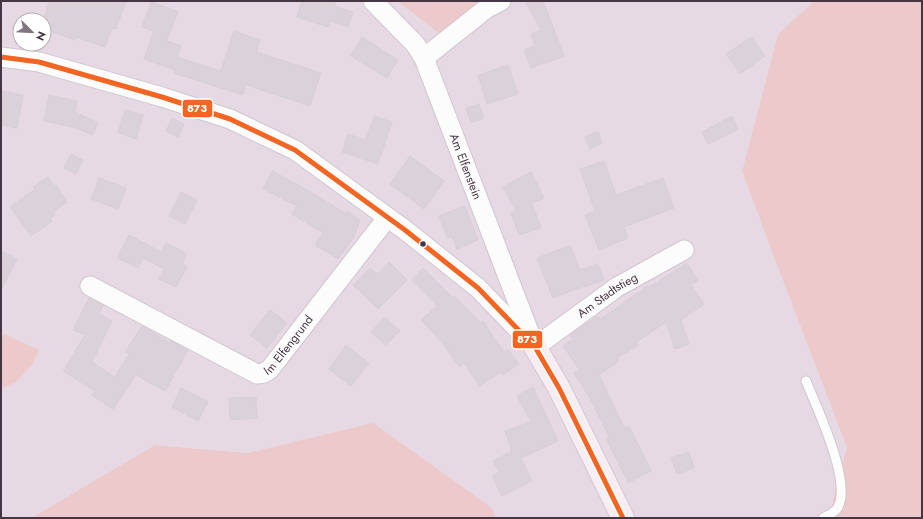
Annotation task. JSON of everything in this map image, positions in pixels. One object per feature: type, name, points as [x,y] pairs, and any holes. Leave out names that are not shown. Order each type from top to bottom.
[{"type":"street","name":"Am Elfenstein","points":[[374,1],[414,44],[424,58],[535,347]]},
{"type":"street","points":[[424,58],[487,8],[501,1]]},
{"type":"street","points":[[1,57],[39,62],[162,97],[230,119],[295,150],[387,218],[478,288],[535,347],[559,388],[623,518]]},
{"type":"street","name":"Im Elfengrund","points":[[90,286],[256,374],[264,373],[270,369],[387,218]]},
{"type":"street","name":"Am Stadtstieg","points":[[535,347],[617,287],[684,250]]},
{"type":"lane","points":[[806,381],[838,463],[841,481],[841,495],[838,507],[835,511],[823,518]]},
{"type":"shaded area","points":[[1,1],[397,1],[441,35],[484,1],[814,1],[778,34],[742,171],[847,448],[831,510],[815,518],[497,518],[491,507],[373,424],[248,453],[155,445],[31,518],[1,518]]},
{"type":"shaded area","points":[[397,1],[484,1],[441,35]]},
{"type":"shaded area","points":[[814,1],[922,1],[922,518],[816,518],[831,510],[847,448],[742,171],[778,34]]},
{"type":"shaded area","points":[[4,334],[39,350],[32,365],[16,382],[1,389],[1,340]]},
{"type":"shaded area","points":[[373,423],[491,507],[497,518],[31,518],[155,445],[248,453]]},
{"type":"building","points":[[50,1],[126,1],[116,29],[112,28],[105,47],[76,37],[75,40],[52,32],[52,12],[46,12]]},
{"type":"building","points":[[302,1],[336,1],[334,6],[353,12],[348,27],[330,21],[328,27],[297,17]]},
{"type":"building","points":[[525,1],[543,1],[564,56],[531,68],[524,50],[535,46],[531,34],[541,30]]},
{"type":"building","points":[[151,2],[178,11],[167,41],[181,46],[177,57],[221,71],[234,31],[260,40],[256,52],[321,73],[310,106],[246,85],[243,95],[174,73],[175,70],[144,59],[154,31],[142,27]]},
{"type":"building","points":[[362,37],[398,60],[387,78],[351,56]]},
{"type":"building","points":[[751,37],[765,56],[740,74],[726,54]]},
{"type":"building","points":[[508,65],[518,94],[487,104],[478,75]]},
{"type":"building","points":[[1,91],[23,95],[17,128],[1,125]]},
{"type":"building","points":[[49,95],[77,101],[75,112],[98,123],[92,135],[77,128],[44,121]]},
{"type":"building","points":[[479,104],[484,118],[471,123],[466,108]]},
{"type":"building","points":[[125,110],[143,115],[136,139],[118,133]]},
{"type":"building","points":[[374,116],[392,122],[378,164],[342,152],[348,134],[366,140]]},
{"type":"building","points":[[732,116],[738,129],[708,144],[702,132]]},
{"type":"building","points":[[172,118],[184,124],[178,137],[166,131]]},
{"type":"building","points":[[598,131],[602,143],[590,149],[585,137]]},
{"type":"building","points":[[71,154],[83,160],[76,174],[64,168]]},
{"type":"building","points":[[410,156],[444,181],[424,209],[390,184]]},
{"type":"building","points":[[604,161],[616,195],[663,178],[674,208],[624,227],[628,238],[599,250],[585,215],[595,211],[580,169]]},
{"type":"building","points":[[272,171],[311,192],[346,214],[347,211],[360,220],[354,237],[338,259],[315,245],[323,233],[292,214],[297,206],[263,189]]},
{"type":"building","points":[[531,172],[544,198],[532,203],[541,228],[519,235],[511,213],[516,211],[503,187]]},
{"type":"building","points":[[48,177],[55,187],[56,185],[67,202],[53,212],[55,215],[50,218],[52,221],[31,236],[10,207],[35,189],[33,187]]},
{"type":"building","points":[[99,178],[126,188],[118,209],[91,199]]},
{"type":"building","points":[[181,192],[197,200],[185,224],[169,216]]},
{"type":"building","points":[[465,206],[478,240],[457,249],[452,237],[448,239],[439,216]]},
{"type":"building","points":[[129,235],[161,252],[166,243],[187,254],[182,264],[187,267],[176,287],[159,279],[164,269],[143,258],[138,268],[117,258]]},
{"type":"building","points":[[570,245],[580,270],[598,264],[604,280],[553,298],[537,258]]},
{"type":"building","points":[[1,251],[17,259],[1,290]]},
{"type":"building","points":[[389,262],[407,280],[378,309],[353,285],[370,268],[377,274]]},
{"type":"building","points":[[687,263],[698,280],[691,285],[704,304],[681,320],[689,344],[675,349],[666,322],[637,342],[639,345],[617,358],[619,361],[599,375],[625,429],[629,426],[651,471],[628,483],[606,438],[609,437],[588,395],[574,373],[579,369],[563,346],[573,339],[570,335],[598,316],[601,319],[647,286],[648,288]]},
{"type":"building","points":[[423,268],[481,323],[483,321],[504,352],[508,349],[519,364],[503,375],[501,372],[480,386],[464,363],[460,367],[443,344],[421,320],[437,306],[411,280]]},
{"type":"building","points":[[89,298],[103,305],[99,314],[112,321],[92,362],[115,377],[129,354],[125,352],[142,326],[170,343],[171,341],[188,350],[165,391],[136,375],[113,409],[92,395],[95,391],[63,371],[85,335],[73,330]]},
{"type":"building","points":[[270,310],[287,323],[267,348],[250,335]]},
{"type":"building","points":[[385,317],[400,331],[386,345],[371,332]]},
{"type":"building","points":[[346,345],[369,363],[351,386],[329,369]]},
{"type":"building","points":[[533,387],[558,441],[521,458],[532,481],[502,496],[492,476],[499,472],[493,461],[512,451],[505,431],[531,422],[517,396]]},
{"type":"building","points":[[181,388],[208,402],[198,421],[172,407]]},
{"type":"building","points":[[256,397],[257,418],[230,420],[229,398]]},
{"type":"building","points":[[689,452],[694,468],[677,474],[671,458]]},
{"type":"transit line","name":"873","points":[[1,57],[39,62],[162,97],[230,119],[295,150],[405,230],[478,288],[535,347],[559,388],[623,518]]}]
